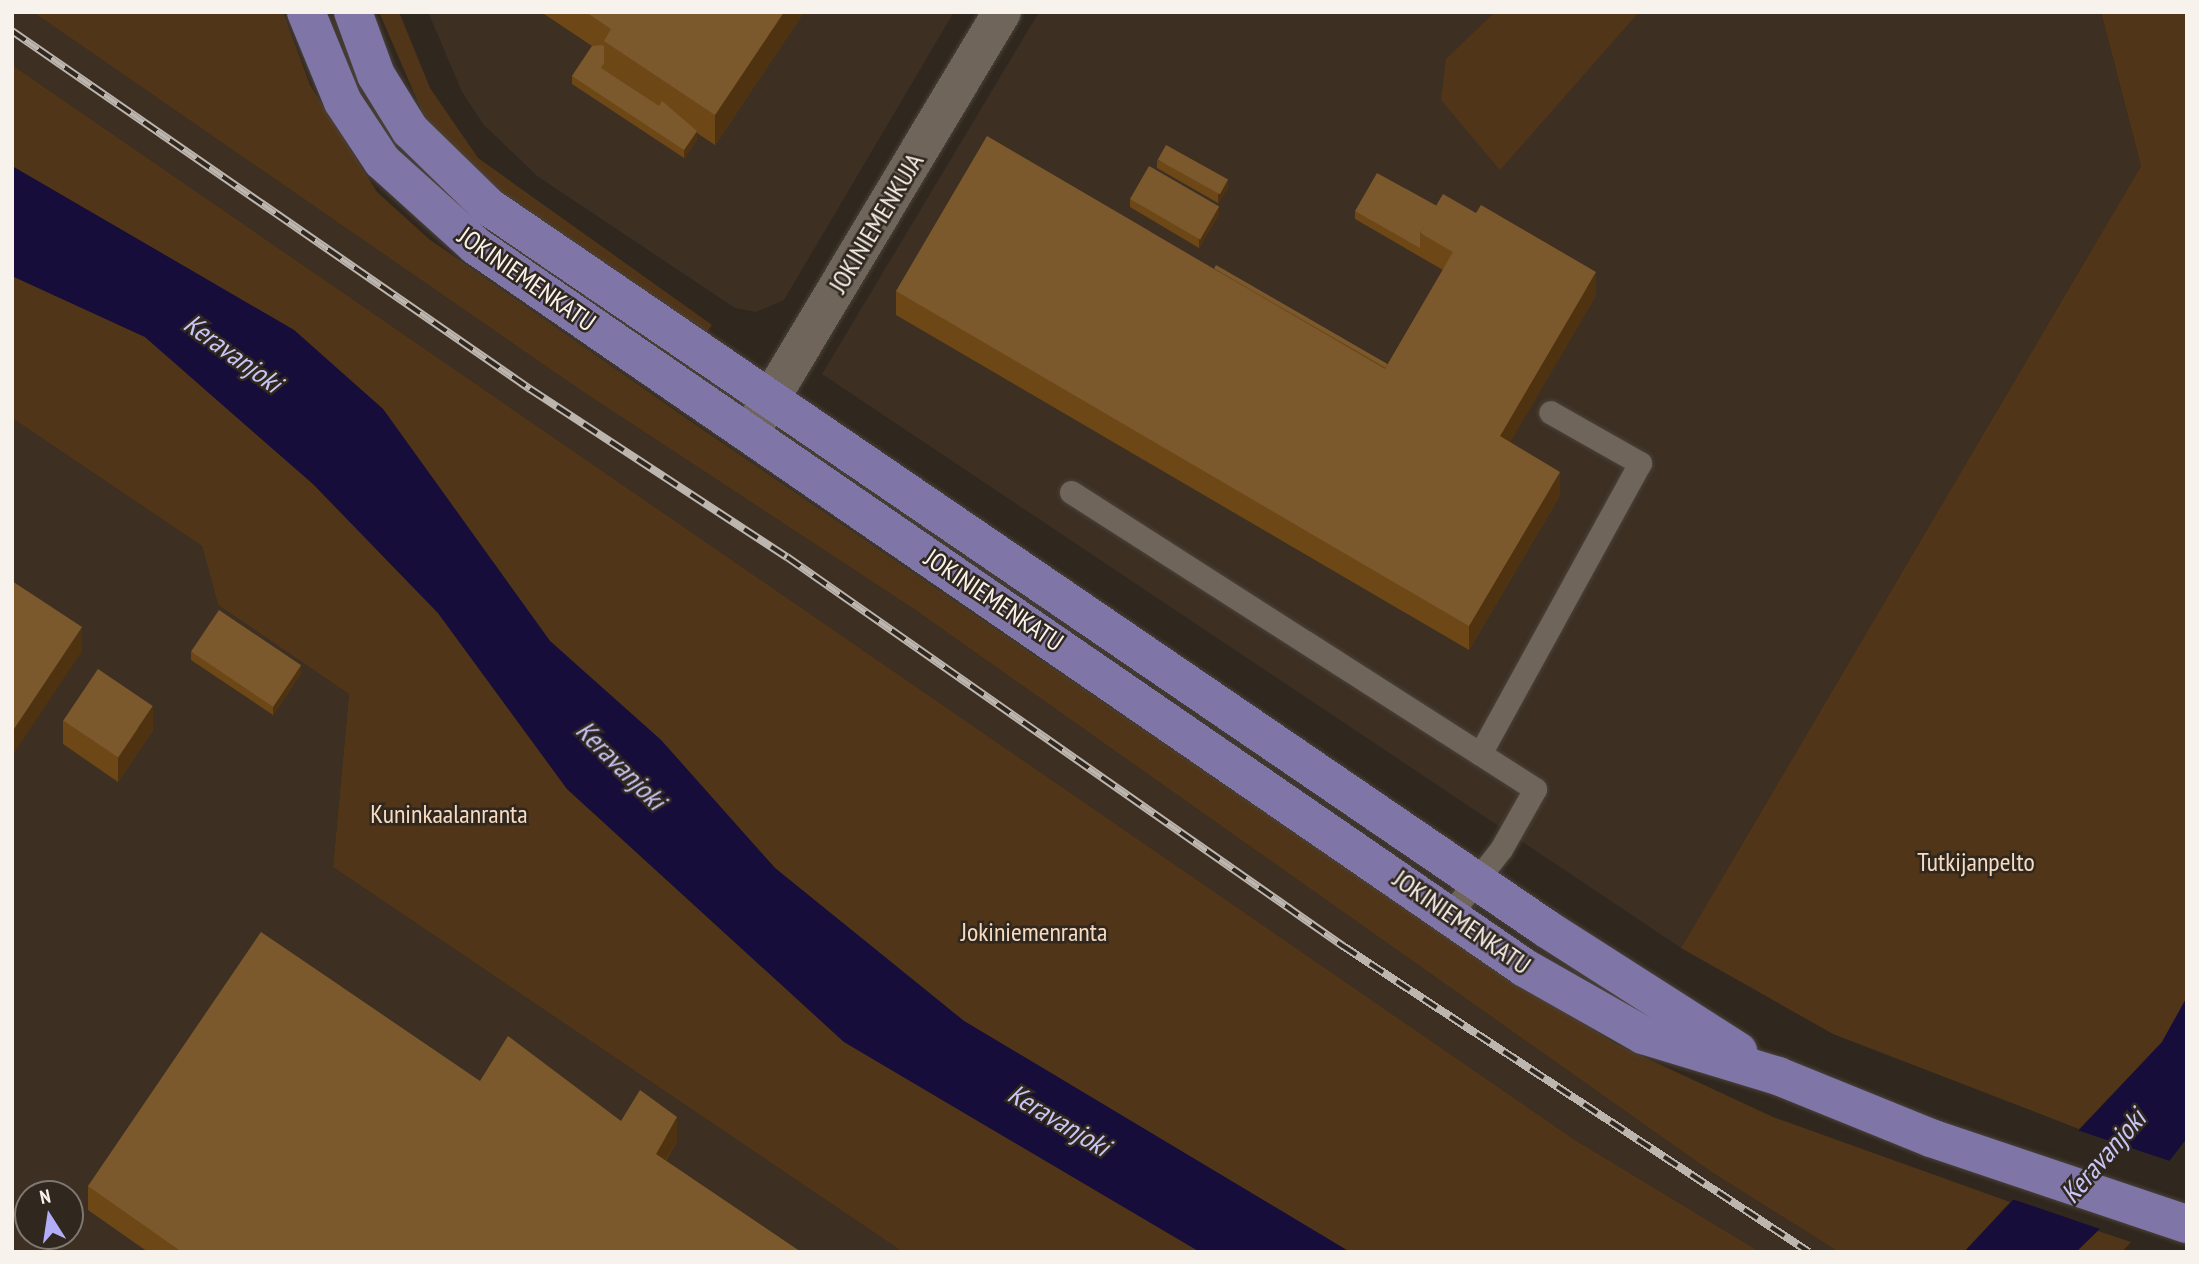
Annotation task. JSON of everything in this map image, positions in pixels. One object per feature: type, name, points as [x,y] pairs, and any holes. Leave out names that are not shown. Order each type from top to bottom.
[{"type":"main road","name":"JOKINIEMENKATU","points":[[306,12],[343,102],[382,161],[421,201],[750,433],[1451,913],[1525,968],[1643,1035],[1778,1076],[1931,1138],[2187,1224]]},
{"type":"main road","name":"JOKINIEMENKATU","points":[[353,12],[376,75],[442,167],[489,207],[1476,878],[1778,1076]]},
{"type":"street","name":"JOKINIEMENKUJA","points":[[750,433],[1002,12]]},
{"type":"lane","points":[[1480,754],[1640,463],[1550,412]]},
{"type":"lane","points":[[1071,492],[1535,789],[1451,913]]},
{"type":"shaded area","points":[[12,12],[33,12],[582,391],[914,609],[1713,1173],[1839,1252],[1760,1252],[1575,1140],[12,65]]},
{"type":"shaded area","points":[[428,12],[954,12],[784,300],[756,312],[735,308],[537,176],[483,124],[462,92]]},
{"type":"shaded area","points":[[1039,12],[2101,12],[2141,166],[1681,948],[822,374]]},
{"type":"shaded area","points":[[12,418],[202,546],[218,605],[349,694],[333,867],[903,1252],[12,1252]]},
{"type":"green space","points":[[33,12],[283,12],[310,85],[377,192],[429,239],[693,423],[1486,963],[1616,1044],[1773,1117],[2010,1202],[1964,1252],[1839,1252],[1713,1173],[914,609],[582,391]]},
{"type":"green space","points":[[379,12],[399,12],[430,88],[478,158],[712,325],[704,336],[528,217],[427,123]]},
{"type":"green space","points":[[1495,12],[1639,12],[1500,170],[1441,100],[1446,59]]},
{"type":"green space","name":"Tutkijanpelto","points":[[2101,12],[2187,12],[2187,997],[2162,1042],[2079,1129],[1833,1034],[1681,948],[2141,166]]},
{"type":"green space","name":"Jokiniemenranta","points":[[12,65],[1575,1140],[1760,1252],[1350,1252],[964,1021],[775,868],[661,740],[550,641],[383,409],[294,330],[12,166]]},
{"type":"green space","name":"Kuninkaalanranta","points":[[12,276],[145,337],[313,484],[438,613],[567,789],[844,1042],[1200,1252],[903,1252],[333,867],[349,694],[218,605],[202,546],[12,418]]},
{"type":"green space","points":[[2098,1231],[2131,1242],[2122,1252],[2076,1252]]},
{"type":"water","name":"Keravanjoki","points":[[12,166],[294,330],[383,409],[550,641],[661,740],[775,868],[964,1021],[1350,1252],[1200,1252],[844,1042],[567,789],[438,613],[313,484],[145,337],[12,276]]},
{"type":"water","name":"Keravanjoki","points":[[2187,997],[2187,1138],[2171,1159],[2076,1252],[1964,1252],[2162,1042]]},
{"type":"pier","points":[[2074,1129],[2173,1162],[2103,1230],[2009,1198]]},
{"type":"building","points":[[586,12],[784,12],[715,115],[604,41],[611,29]]},
{"type":"building","points":[[602,45],[604,63],[601,68],[659,106],[662,101],[697,131],[684,150],[572,76],[592,46]]},
{"type":"building","points":[[987,136],[1385,369],[1453,252],[1420,233],[1443,194],[1476,213],[1481,205],[1596,272],[1500,436],[1560,472],[1469,626],[896,291]]},
{"type":"building","points":[[1166,145],[1228,179],[1220,194],[1158,160]]},
{"type":"building","points":[[1149,166],[1219,206],[1200,239],[1130,199]]},
{"type":"building","points":[[1377,173],[1437,206],[1420,233],[1420,248],[1355,211]]},
{"type":"building","points":[[1216,265],[1387,364],[1385,367],[1214,268]]},
{"type":"building","points":[[12,581],[82,627],[12,732]]},
{"type":"building","points":[[219,610],[301,665],[273,707],[191,651]]},
{"type":"building","points":[[98,669],[153,706],[118,757],[63,720]]},
{"type":"building","points":[[261,932],[480,1081],[508,1036],[621,1121],[640,1090],[677,1117],[656,1154],[801,1252],[182,1252],[88,1186]]},
{"type":"railway","points":[[12,31],[530,389],[787,557],[1343,946],[1809,1252]]}]
